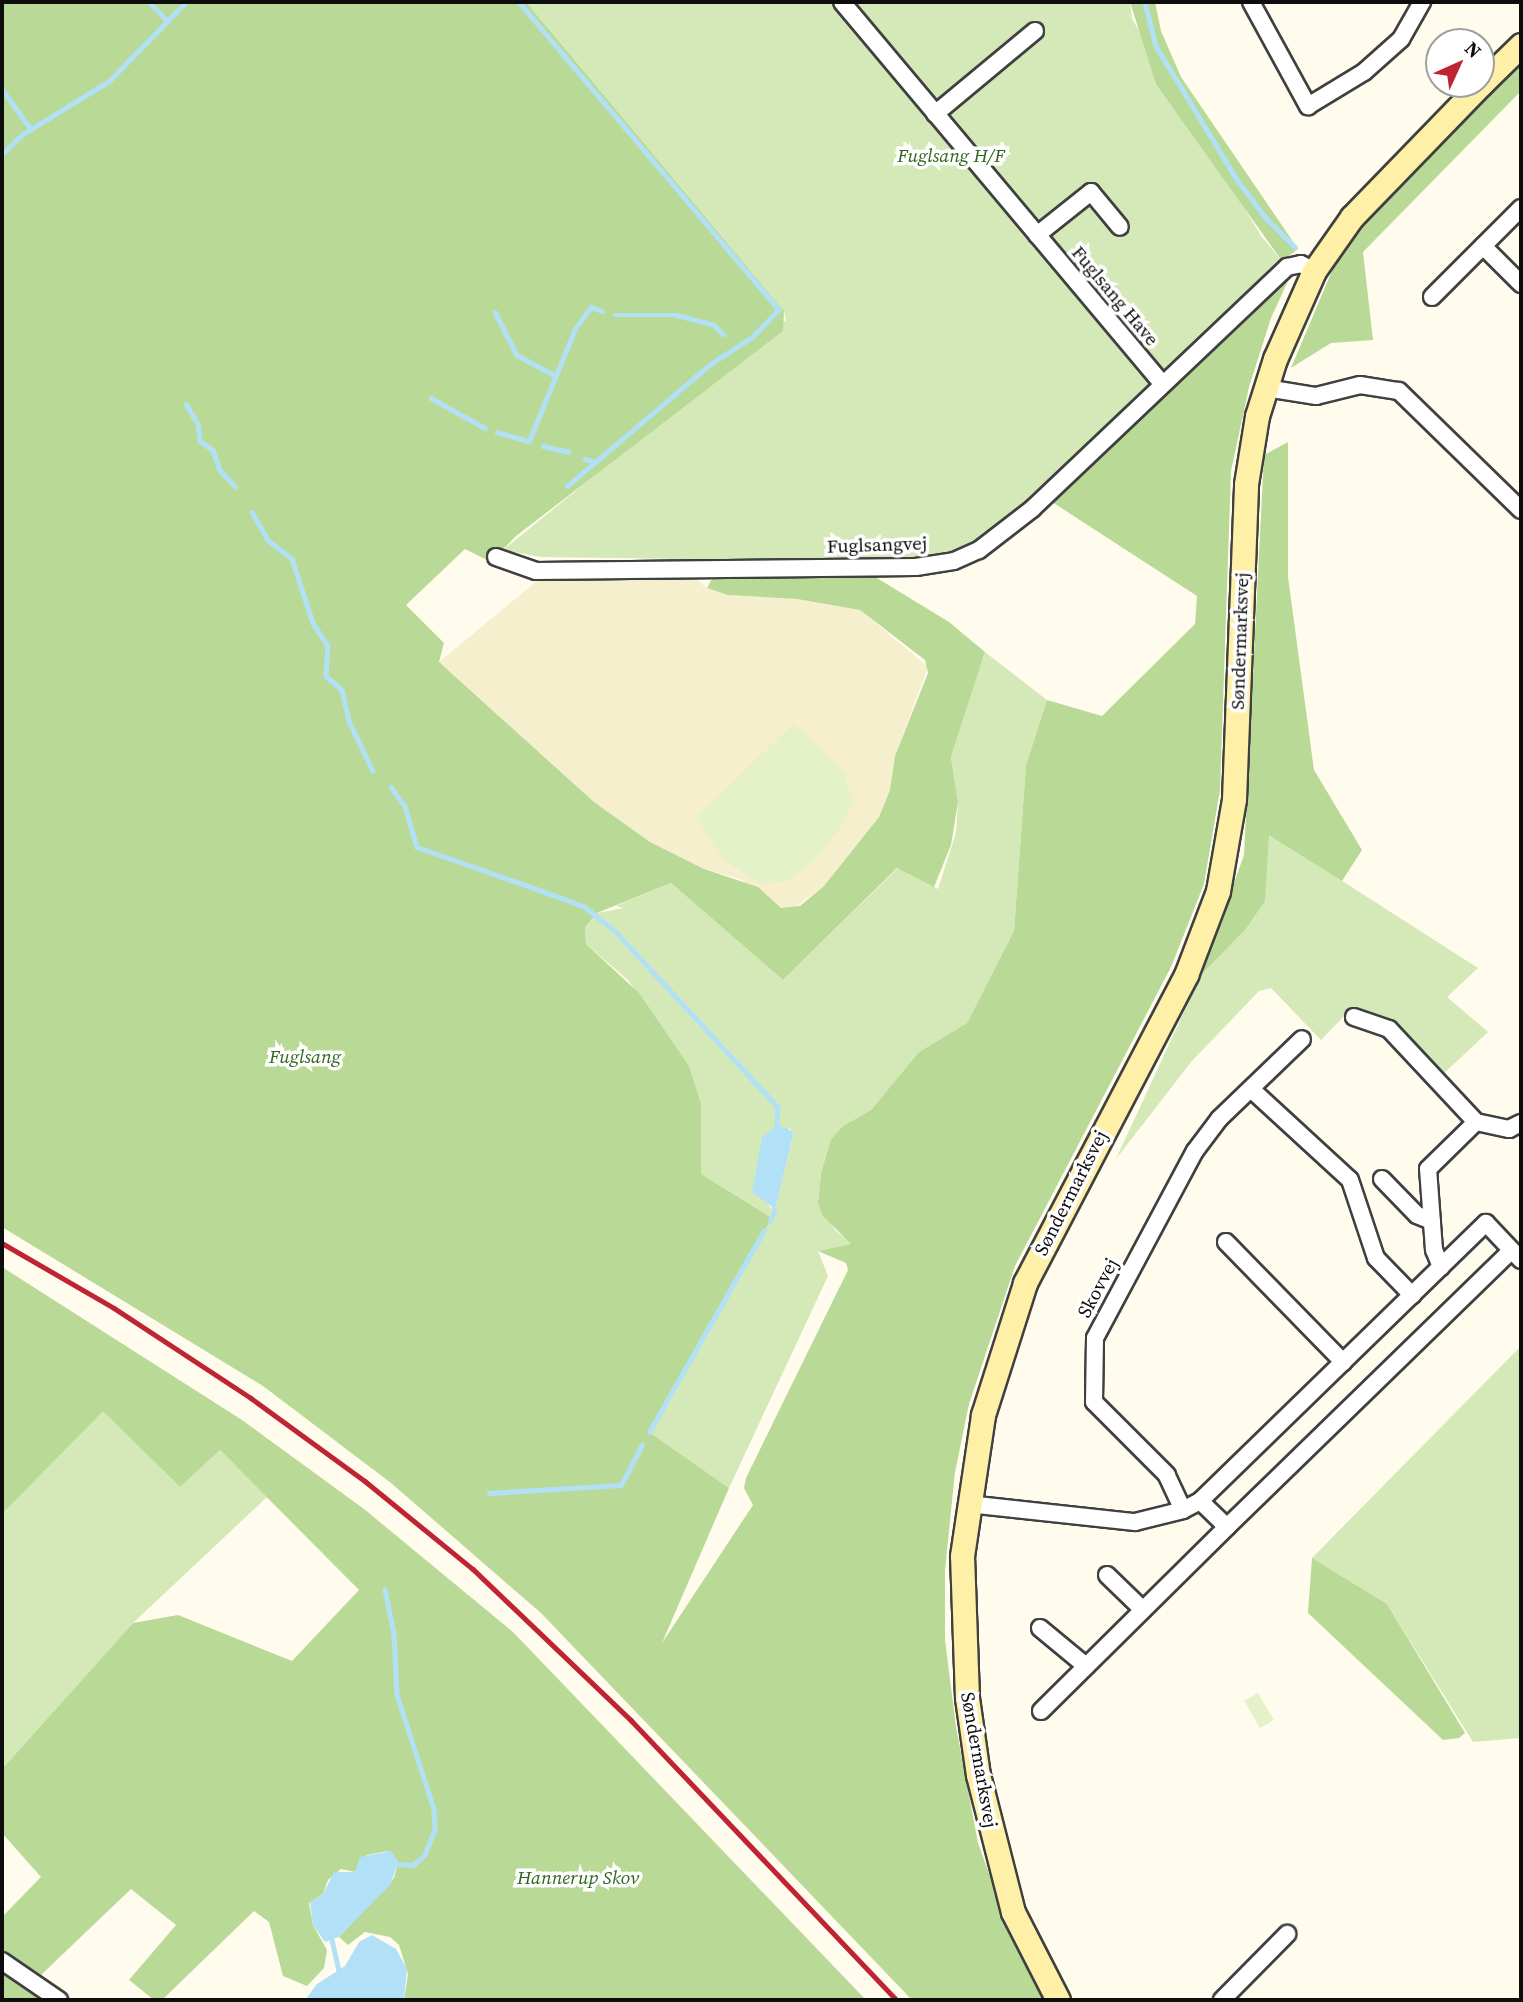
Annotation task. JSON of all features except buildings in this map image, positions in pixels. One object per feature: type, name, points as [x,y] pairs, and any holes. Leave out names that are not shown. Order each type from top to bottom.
[{"type":"street","name":"Fuglsang Have","points":[[842,2],[1161,384]]},
{"type":"street","points":[[1251,2],[1308,106],[1373,64],[1401,39],[1422,2]]},
{"type":"street","points":[[935,114],[1035,31]]},
{"type":"street","name":"Søndermarksvej","points":[[1495,70],[1521,45]]},
{"type":"street","name":"Søndermarksvej","points":[[1058,2000],[1013,1912],[978,1774],[961,1618],[968,1504],[983,1415],[1025,1283],[1186,975],[1218,891],[1234,799],[1246,484],[1266,388],[1286,328],[1314,271],[1382,181],[1467,98]]},
{"type":"street","points":[[1037,235],[1091,192],[1120,227]]},
{"type":"street","points":[[1432,298],[1521,208]]},
{"type":"street","points":[[1483,246],[1521,284]]},
{"type":"street","name":"Fuglsangvej","points":[[496,556],[536,571],[916,567],[954,561],[979,550],[1032,509],[1287,267],[1301,264],[1314,271]]},
{"type":"street","points":[[1266,388],[1316,396],[1360,385],[1399,391],[1521,510]]},
{"type":"street","points":[[1354,1017],[1388,1029],[1476,1122],[1509,1129],[1521,1123]]},
{"type":"street","name":"Skovvej","points":[[1184,1510],[1167,1475],[1094,1402],[1095,1338],[1195,1151],[1251,1089],[1302,1039]]},
{"type":"street","points":[[1251,1089],[1350,1180],[1376,1258],[1412,1294]]},
{"type":"street","points":[[1441,1267],[1432,1221],[1428,1169],[1476,1122]]},
{"type":"street","points":[[1382,1179],[1418,1215],[1432,1221]]},
{"type":"street","points":[[968,1504],[1135,1522],[1184,1510],[1200,1501],[1486,1223],[1517,1255],[1227,1527],[1041,1711]]},
{"type":"street","points":[[1226,1242],[1343,1362]]},
{"type":"street","points":[[1200,1501],[1227,1527]]},
{"type":"street","points":[[1107,1576],[1143,1610]]},
{"type":"street","points":[[1040,1628],[1086,1666]]},
{"type":"street","points":[[1222,2000],[1287,1934]]},
{"type":"street","points":[[2,1961],[59,2000]]},
{"type":"shaded area","points":[[686,572],[707,588],[728,595],[797,599],[860,610],[928,667],[895,756],[890,790],[879,817],[824,886],[793,909],[781,908],[740,879],[704,869],[650,842],[594,802],[439,662],[537,581],[576,575]]},
{"type":"green space","name":"Fuglsang","points":[[2,2],[526,2],[784,311],[783,331],[516,536],[491,562],[465,549],[406,605],[444,643],[439,662],[594,802],[650,842],[704,869],[758,887],[781,908],[800,906],[824,886],[879,817],[890,790],[895,756],[928,673],[925,660],[860,610],[797,599],[728,595],[707,588],[714,575],[872,575],[949,622],[985,652],[951,757],[958,802],[951,845],[934,887],[897,868],[783,980],[671,883],[597,913],[585,928],[586,944],[639,993],[689,1066],[701,1103],[701,1174],[772,1218],[649,1432],[729,1488],[662,1643],[753,1505],[744,1488],[746,1478],[848,1270],[846,1263],[818,1251],[851,1244],[823,1216],[818,1203],[821,1173],[831,1139],[843,1126],[871,1110],[919,1052],[967,1023],[1014,931],[1026,765],[1047,700],[1102,716],[1195,624],[1197,596],[1049,500],[1292,272],[1271,318],[1249,387],[1231,471],[1220,790],[1204,884],[1171,967],[1015,1266],[969,1404],[955,1472],[945,1570],[945,1640],[956,1727],[978,1843],[1010,1932],[1043,2000],[912,2000],[541,1613],[391,1483],[263,1386],[2,1227]]},
{"type":"green space","name":"Fuglsang H/F","points":[[526,2],[1130,2],[1132,19],[1261,236],[1282,261],[1028,504],[975,545],[952,554],[922,562],[541,557],[503,550],[786,320],[784,311]]},
{"type":"green space","points":[[1130,2],[1155,2],[1161,31],[1181,77],[1298,249],[1282,261],[1156,84]]},
{"type":"green space","points":[[1521,60],[1521,91],[1363,252],[1373,340],[1331,343],[1291,368],[1340,252],[1370,211],[1483,98],[1495,98],[1495,86]]},
{"type":"green space","points":[[1288,442],[1288,577],[1314,770],[1362,850],[1342,881],[1269,835],[1265,901],[1245,930],[1201,975],[1244,855],[1264,455]]},
{"type":"green space","points":[[985,652],[1047,700],[1026,765],[1014,931],[967,1023],[919,1052],[871,1110],[843,1126],[831,1139],[821,1173],[818,1203],[835,1230],[852,1244],[818,1251],[828,1276],[729,1488],[649,1432],[772,1218],[701,1174],[701,1103],[689,1066],[628,980],[586,944],[585,929],[597,913],[623,908],[616,906],[671,883],[783,980],[898,868],[938,889],[956,833],[958,802],[951,757]],"holes":[[[789,1128],[794,1133],[774,1213],[767,1202]]]},
{"type":"green space","points":[[794,723],[844,772],[853,802],[841,827],[814,861],[786,881],[759,884],[722,858],[696,817]]},
{"type":"green space","points":[[1269,834],[1478,968],[1447,997],[1488,1032],[1441,1076],[1387,1020],[1371,1013],[1347,1013],[1321,1040],[1271,988],[1259,991],[1191,1062],[1116,1159],[1201,975],[1245,930]]},
{"type":"green space","name":"Hannerup Skov","points":[[2,1267],[242,1420],[364,1509],[513,1632],[866,2000],[404,2000],[408,1974],[399,1945],[390,1937],[365,1932],[348,1945],[339,1937],[394,1878],[398,1861],[388,1851],[367,1855],[355,1872],[341,1869],[328,1880],[323,1894],[309,1903],[313,1925],[327,1950],[324,1968],[307,1986],[283,1976],[269,1922],[254,1911],[162,2000],[154,2000],[129,1980],[176,1925],[131,1889],[41,1975],[2,1949],[2,1917],[41,1877],[2,1833],[2,1769],[133,1623],[178,1615],[292,1661],[359,1590],[220,1450],[180,1487],[103,1411],[2,1514]]},
{"type":"green space","points":[[1521,1346],[1521,1738],[1473,1742],[1387,1604],[1312,1558]]},
{"type":"green space","points":[[103,1410],[180,1487],[220,1450],[267,1497],[133,1623],[2,1769],[2,1514]]},
{"type":"green space","points":[[1312,1558],[1387,1604],[1465,1733],[1459,1738],[1443,1740],[1308,1613]]},
{"type":"green space","points":[[1258,1693],[1274,1720],[1260,1728],[1244,1701]]},
{"type":"green space","points":[[2,1970],[27,1988],[45,2000],[2,2000]]},
{"type":"water","points":[[778,1125],[794,1132],[774,1214],[771,1206],[752,1192],[762,1137]]},
{"type":"water","points":[[391,1851],[398,1861],[391,1884],[339,1937],[325,1942],[313,1925],[310,1902],[323,1894],[334,1872],[355,1872],[360,1857]]},
{"type":"water","points":[[372,1935],[396,1949],[407,1969],[404,2000],[305,2000],[317,1984],[345,1966],[359,1942]]},
{"type":"waterway","points":[[149,2],[167,20]]},
{"type":"waterway","points":[[2,154],[23,134],[109,81],[186,2]]},
{"type":"waterway","points":[[519,2],[779,310],[753,337],[710,365],[568,486]]},
{"type":"waterway","points":[[1145,2],[1156,46],[1236,178],[1266,218],[1295,247]]},
{"type":"waterway","points":[[2,89],[31,129]]},
{"type":"waterway","points":[[497,432],[529,441],[575,329],[591,307],[602,311]]},
{"type":"waterway","points":[[495,312],[517,355],[556,376]]},
{"type":"waterway","points":[[615,315],[676,315],[713,324],[723,334]]},
{"type":"waterway","points":[[431,398],[485,428]]},
{"type":"waterway","points":[[186,404],[198,424],[200,441],[213,450],[220,470],[235,486]]},
{"type":"waterway","points":[[543,446],[568,452]]},
{"type":"waterway","points":[[585,459],[596,462]]},
{"type":"waterway","points":[[252,512],[268,540],[292,559],[313,623],[328,646],[326,676],[342,690],[349,721],[373,771]]},
{"type":"waterway","points":[[391,787],[405,806],[417,847],[585,907],[615,931],[778,1107],[777,1129]]},
{"type":"waterway","points":[[770,1221],[774,1211]]},
{"type":"waterway","points":[[649,1432],[764,1230]]},
{"type":"waterway","points":[[489,1493],[621,1485],[642,1445]]},
{"type":"waterway","points":[[385,1589],[394,1634],[397,1695],[434,1809],[435,1830],[425,1855],[414,1865],[398,1865]]},
{"type":"waterway","points":[[332,1940],[339,1971]]},
{"type":"railway","points":[[2,1243],[114,1308],[251,1398],[365,1481],[473,1569],[631,1720],[897,2000]]}]
